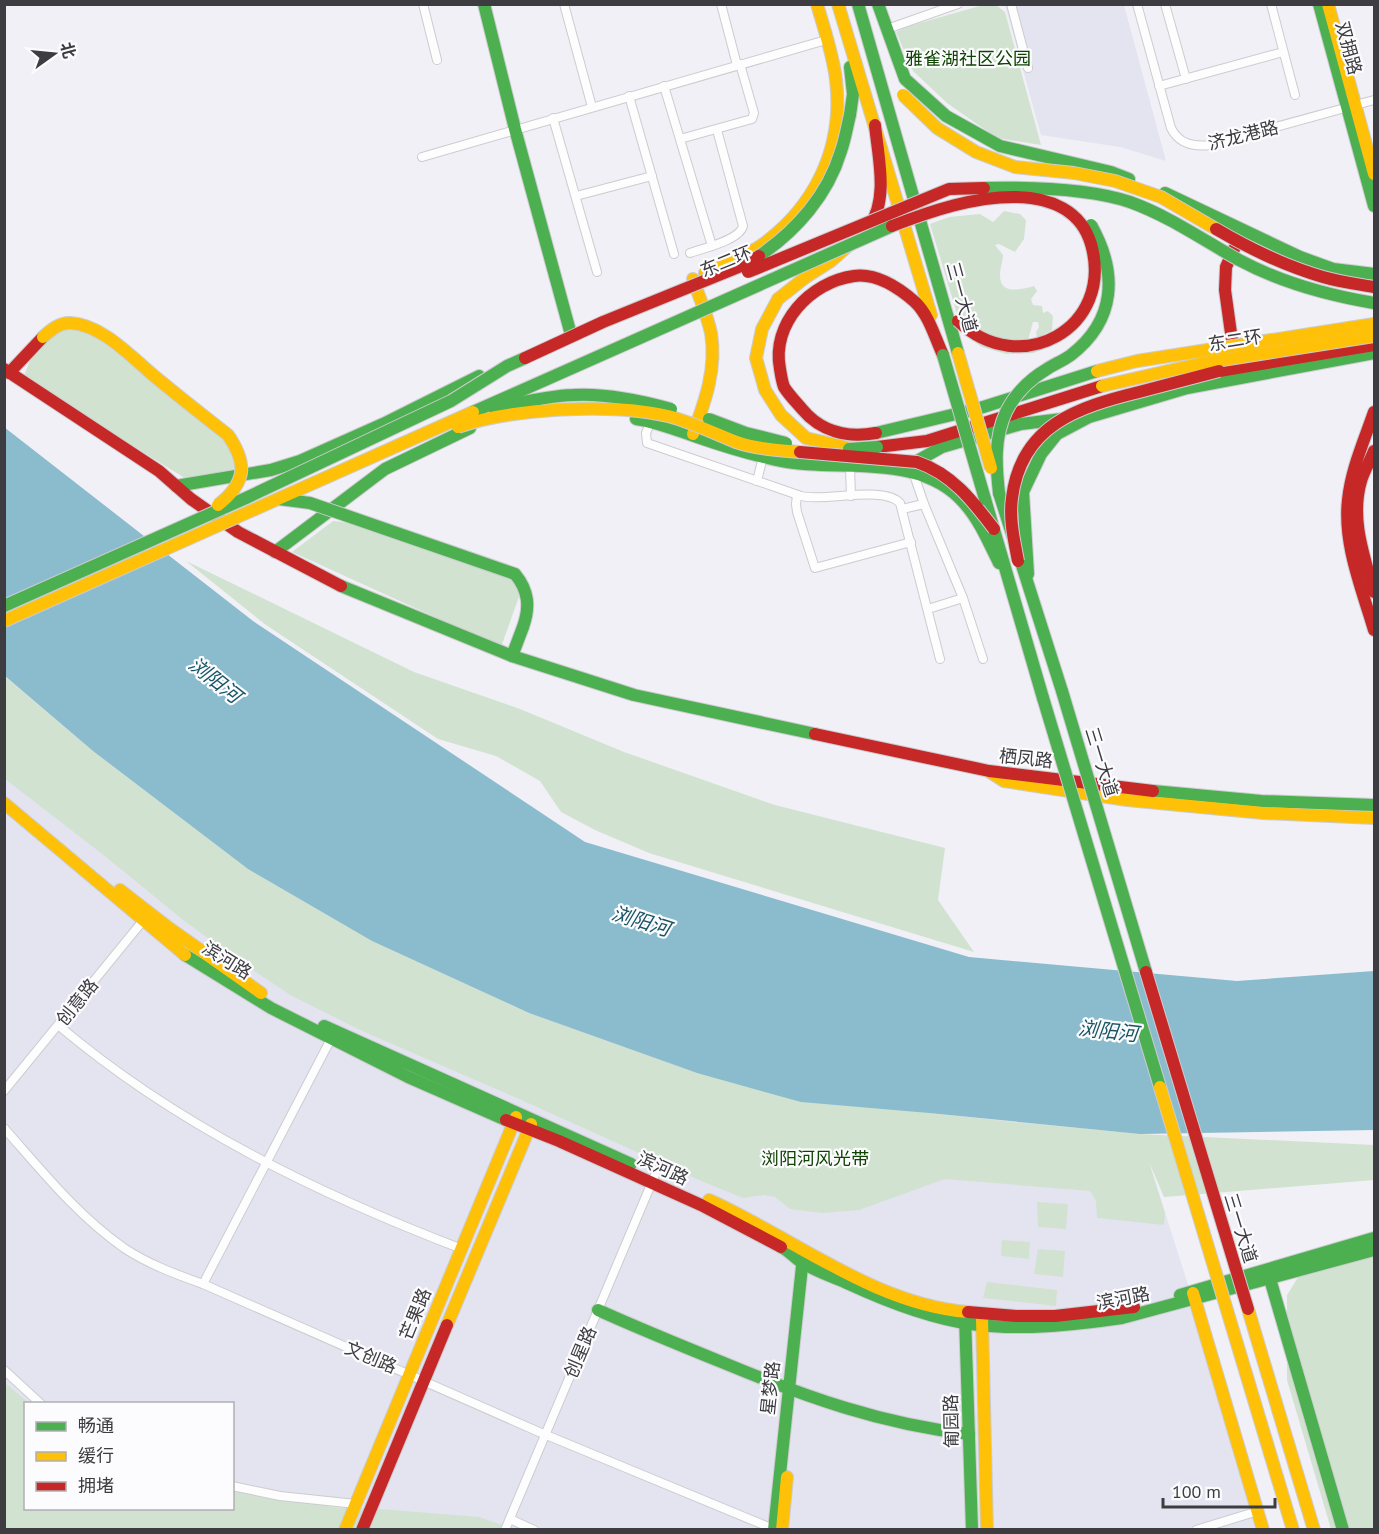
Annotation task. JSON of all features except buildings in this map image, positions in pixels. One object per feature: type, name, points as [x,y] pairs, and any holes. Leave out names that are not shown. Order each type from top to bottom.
[{"type":"main road","points":[[484,4],[570,332]]},
{"type":"main road","points":[[176,486],[271,470],[300,461],[383,424],[570,332],[749,253],[778,231],[800,209],[822,176],[831,155],[837,93],[816,4]]},
{"type":"main road","name":"三一大道","points":[[838,4],[1011,584],[1046,709],[1293,1530]]},
{"type":"main road","points":[[859,4],[883,79],[938,128],[976,152],[1015,166],[1074,173],[1115,181],[1161,197],[1250,249],[1289,266],[1325,278],[1374,288]]},
{"type":"main road","name":"三一大道","points":[[859,4],[1018,561],[1033,596],[1314,1530]]},
{"type":"main road","points":[[878,4],[905,79],[946,116],[1000,146],[1111,172],[1190,203],[1242,231],[1322,266],[1374,274]]},
{"type":"main road","name":"双拥路","points":[[1319,4],[1374,174]]},
{"type":"main road","name":"双拥路","points":[[1328,4],[1374,206]]},
{"type":"main road","points":[[4,606],[246,498],[451,401],[507,366],[603,322],[746,264],[776,245],[802,220],[824,190],[841,153],[853,94],[843,19]]},
{"type":"main road","points":[[857,450],[806,438],[781,415],[765,390],[756,358],[762,329],[778,299],[831,261],[874,222],[880,194],[875,125]]},
{"type":"main road","points":[[1023,187],[1075,191],[1130,202],[1179,224],[1240,260],[1291,284],[1334,296],[1374,303]]},
{"type":"main road","points":[[999,494],[995,456],[1006,412],[1024,388],[1043,371],[1070,356],[1092,335],[1107,304],[1110,291],[1107,255],[1092,225],[1063,199],[1023,187]]},
{"type":"main road","name":"东二环","points":[[451,401],[614,327],[949,189],[1023,187]]},
{"type":"main road","points":[[4,621],[467,413],[622,346],[876,230],[953,206],[1010,196],[1048,201],[1075,214],[1090,237],[1097,265],[1094,287],[1085,310],[1068,331],[1046,342],[1023,348],[996,345],[972,334],[958,321],[934,263]]},
{"type":"main road","points":[[1236,372],[1225,290],[1226,267],[1242,231]]},
{"type":"main road","points":[[943,356],[919,305],[907,293],[883,280],[853,274],[822,284],[798,303],[782,329],[777,356],[783,384],[798,408],[822,428],[856,435],[909,426],[1137,361],[1374,324]]},
{"type":"main road","points":[[693,279],[712,342],[707,395],[693,435]]},
{"type":"main road","points":[[201,517],[231,496],[238,487],[242,474],[239,452],[228,435],[117,346],[93,330],[68,323],[54,327],[7,371],[159,471],[176,486],[238,532],[349,590],[512,656],[634,695],[988,771]]},
{"type":"main road","name":"东二环","points":[[857,450],[927,441],[1143,375],[1374,336]]},
{"type":"main road","points":[[1033,596],[1026,543],[1023,492],[1041,454],[1057,434],[1089,417],[1236,372],[1374,345]]},
{"type":"main road","points":[[1018,561],[1011,522],[1012,491],[1016,473],[1022,459],[1044,431],[1079,410],[1095,403],[1220,371],[1236,372],[1374,353]]},
{"type":"main road","points":[[467,413],[559,396],[602,396],[644,401],[777,442],[857,450]]},
{"type":"main road","points":[[329,476],[475,421],[547,411],[609,409],[667,416],[712,430],[737,442],[764,449],[864,459],[903,460],[930,465],[957,483],[994,529]]},
{"type":"main road","points":[[275,552],[385,469],[470,428],[594,412],[651,422],[739,452],[763,457],[818,467],[908,471],[933,478],[960,497],[1011,584]]},
{"type":"main road","points":[[1374,412],[1352,481],[1347,509],[1351,542],[1374,630]]},
{"type":"main road","points":[[908,471],[942,447],[1021,424],[1089,417]]},
{"type":"main road","points":[[1374,451],[1361,481],[1357,510],[1360,540],[1374,592]]},
{"type":"main road","points":[[279,499],[310,503],[515,574],[523,583],[528,597],[529,612],[512,656]]},
{"type":"main road","name":"栖凤路","points":[[988,771],[1261,801],[1374,805]]},
{"type":"main road","name":"栖凤路","points":[[988,771],[1004,781],[1128,800],[1263,813],[1374,818]]},
{"type":"main road","name":"滨河路","points":[[4,795],[146,916],[182,953],[272,1008],[333,1034],[408,1077],[516,1118],[559,1141],[653,1178],[875,1296],[922,1312],[1019,1326],[1095,1322],[1122,1318],[1271,1273],[1374,1250]]},
{"type":"main road","name":"滨河路","points":[[4,803],[146,916]]},
{"type":"main road","name":"芒果路","points":[[345,1530],[516,1118]]},
{"type":"main road","name":"芒果路","points":[[362,1530],[531,1125]]},
{"type":"main road","points":[[1343,1530],[1271,1273],[1374,1238]]},
{"type":"main road","name":"星梦路","points":[[776,1529],[807,1258]]},
{"type":"main road","points":[[1194,1296],[1263,1530]]},
{"type":"main road","points":[[598,1310],[792,1392],[861,1416],[903,1425],[969,1434]]},
{"type":"main road","name":"匍园路","points":[[965,1317],[972,1530]]},
{"type":"main road","name":"匍园路","points":[[982,1319],[987,1530]]},
{"type":"street","points":[[423,4],[436,60]]},
{"type":"street","points":[[564,4],[592,106]]},
{"type":"street","points":[[680,139],[749,121],[754,116],[721,4]]},
{"type":"street","points":[[887,29],[958,4]]},
{"type":"street","points":[[1011,4],[1028,68]]},
{"type":"street","name":"济龙港路","points":[[1137,4],[1173,133],[1189,145],[1199,147],[1210,145],[1374,100]]},
{"type":"street","points":[[1165,4],[1186,79]]},
{"type":"street","points":[[1270,4],[1295,95]]},
{"type":"street","points":[[422,157],[826,40]]},
{"type":"street","points":[[1159,86],[1283,52]]},
{"type":"street","points":[[664,86],[712,246]]},
{"type":"street","points":[[629,96],[674,254]]},
{"type":"street","points":[[554,118],[597,272]]},
{"type":"street","points":[[690,253],[740,234],[743,226],[717,130]]},
{"type":"street","points":[[576,196],[652,176]]},
{"type":"street","points":[[651,422],[646,433],[647,443],[797,495],[817,498],[886,495],[898,499],[940,659]]},
{"type":"street","points":[[757,481],[763,457]]},
{"type":"street","points":[[849,468],[851,496]]},
{"type":"street","points":[[908,471],[963,598],[983,659]]},
{"type":"street","points":[[797,495],[797,512],[815,568],[910,542]]},
{"type":"street","points":[[902,509],[924,504]]},
{"type":"street","points":[[928,609],[963,598]]},
{"type":"street","name":"创意路","points":[[4,1091],[146,916]]},
{"type":"street","points":[[58,1025],[123,1075],[192,1122],[266,1162],[369,1211],[462,1249]]},
{"type":"street","points":[[203,1284],[333,1034]]},
{"type":"street","name":"文创路","points":[[4,1128],[72,1205],[94,1225],[125,1248],[162,1269],[203,1284],[546,1434],[776,1529]]},
{"type":"street","name":"创星路","points":[[505,1530],[653,1178]]},
{"type":"street","points":[[4,1370],[39,1402]]},
{"type":"street","points":[[234,1486],[280,1496],[356,1504]]},
{"type":"street","points":[[1196,1530],[1258,1511]]},
{"type":"street","points":[[510,1519],[534,1530]]},
{"type":"shaded area","points":[[1005,5],[1124,5],[1166,161],[1120,147],[1041,135]]},
{"type":"shaded area","points":[[4,676],[372,941],[529,1013],[697,1073],[929,1113],[1140,1134],[1266,1529],[5,1529]]},
{"type":"green space","name":"雅雀湖社区公园","points":[[983,5],[996,5],[1005,12],[1041,145],[997,138],[947,103],[913,71],[896,32],[906,27]]},
{"type":"green space","points":[[1004,211],[1020,214],[1026,220],[1024,239],[1015,252],[999,244],[995,245],[1003,255],[1001,281],[1003,285],[1011,289],[1034,286],[1037,291],[1031,299],[1033,305],[1042,306],[1043,313],[1048,311],[1053,316],[1052,330],[1037,338],[1038,322],[1033,322],[1028,340],[1040,349],[1034,353],[1006,354],[982,347],[963,334],[930,224],[949,217],[980,214],[993,222]]},
{"type":"green space","points":[[69,327],[99,339],[224,436],[237,455],[237,470],[188,480],[23,378],[32,356],[52,333]]},
{"type":"green space","points":[[333,521],[349,523],[511,575],[520,594],[501,647],[292,552]]},
{"type":"green space","points":[[186,561],[414,672],[520,709],[624,752],[775,805],[945,848],[938,900],[974,952],[649,853],[595,830],[561,812],[540,781],[496,756],[438,739],[266,625]]},
{"type":"green space","name":"浏阳河风光带","points":[[4,676],[93,751],[248,869],[372,941],[529,1013],[697,1073],[929,1113],[1140,1134],[1374,1145],[1374,1180],[1164,1197],[1149,1162],[1165,1213],[1164,1225],[1097,1218],[1096,1201],[1090,1191],[945,1179],[859,1210],[822,1213],[790,1209],[775,1197],[764,1195],[743,1198],[362,1031],[292,996],[245,965],[183,920],[5,779]]},
{"type":"green space","points":[[1037,1202],[1068,1204],[1066,1229],[1038,1227]]},
{"type":"green space","points":[[1002,1240],[1030,1242],[1029,1259],[1001,1256]]},
{"type":"green space","points":[[1038,1249],[1065,1251],[1063,1277],[1034,1274]]},
{"type":"green space","points":[[1374,1250],[1374,1529],[1331,1529],[1287,1380],[1287,1295],[1302,1271]]},
{"type":"green space","points":[[987,1282],[1057,1290],[1056,1306],[983,1298]]},
{"type":"green space","points":[[4,1382],[28,1402],[24,1402],[24,1510],[234,1510],[234,1491],[340,1508],[479,1517],[514,1529],[5,1529]]},
{"type":"water","name":"浏阳河","points":[[4,427],[253,621],[585,842],[969,957],[1237,981],[1374,971],[1374,1130],[1140,1134],[801,1102],[697,1073],[529,1013],[372,941],[248,869],[93,751],[5,676]]},
{"type":"traffic: fast","points":[[484,4],[515,129],[570,331]]},
{"type":"traffic: fast","points":[[858,4],[958,353]]},
{"type":"traffic: fast","points":[[878,4],[905,79],[946,116],[1000,146],[1111,172],[1129,179]]},
{"type":"traffic: fast","points":[[1319,4],[1374,206]]},
{"type":"traffic: fast","points":[[850,67],[853,94],[850,115]]},
{"type":"traffic: fast","points":[[759,256],[786,235],[819,197],[835,167],[850,115]]},
{"type":"traffic: fast","points":[[984,188],[1077,191],[1130,202],[1172,221],[1239,260],[1271,275],[1322,292],[1374,303]]},
{"type":"traffic: fast","points":[[1165,193],[1300,257],[1333,269],[1374,274]]},
{"type":"traffic: fast","points":[[999,493],[997,462],[999,432],[1010,405],[1018,393],[1035,377],[1071,355],[1086,341],[1097,327],[1104,311],[1108,295],[1106,261],[1091,225]]},
{"type":"traffic: fast","points":[[473,412],[892,226]]},
{"type":"traffic: fast","points":[[1028,574],[1023,492],[1041,454],[1057,434],[1089,417],[1187,388],[1374,353]]},
{"type":"traffic: fast","points":[[943,355],[985,499]]},
{"type":"traffic: fast","points":[[4,606],[246,498],[451,401],[507,366],[525,358]]},
{"type":"traffic: fast","points":[[876,433],[977,409],[1097,371]]},
{"type":"traffic: fast","points":[[176,486],[271,470],[300,461],[383,424],[479,376]]},
{"type":"traffic: fast","points":[[494,408],[553,397],[598,395],[671,409]]},
{"type":"traffic: fast","points":[[636,419],[776,460],[800,464],[876,467],[925,476],[946,487],[965,504],[980,525],[999,563]]},
{"type":"traffic: fast","points":[[709,419],[746,433],[786,443]]},
{"type":"traffic: fast","points":[[910,465],[942,447],[1021,424],[1062,419]]},
{"type":"traffic: fast","points":[[275,552],[385,469],[470,428]]},
{"type":"traffic: fast","points":[[849,449],[877,447]]},
{"type":"traffic: fast","points":[[999,493],[1062,691]]},
{"type":"traffic: fast","points":[[279,499],[310,503],[515,574],[520,580],[527,599],[527,613],[523,627]]},
{"type":"traffic: fast","points":[[985,499],[1043,698]]},
{"type":"traffic: fast","points":[[341,586],[512,656],[634,695],[815,734]]},
{"type":"traffic: fast","points":[[512,656],[523,627]]},
{"type":"traffic: fast","points":[[1062,691],[1146,972]]},
{"type":"traffic: fast","points":[[1043,698],[1160,1087]]},
{"type":"traffic: fast","points":[[1153,791],[1261,801],[1374,805]]},
{"type":"traffic: fast","points":[[185,955],[271,1008],[408,1077],[506,1120]]},
{"type":"traffic: fast","points":[[324,1026],[631,1164]]},
{"type":"traffic: fast","points":[[1180,1295],[1374,1238]]},
{"type":"traffic: fast","points":[[781,1247],[814,1269],[909,1308],[955,1321],[1008,1327],[1066,1325],[1122,1318],[1374,1250]]},
{"type":"traffic: fast","points":[[774,1530],[803,1257]]},
{"type":"traffic: fast","points":[[1270,1279],[1343,1530]]},
{"type":"traffic: fast","points":[[598,1310],[814,1398],[874,1416],[969,1434]]},
{"type":"traffic: fast","points":[[965,1316],[972,1530]]},
{"type":"traffic: slow","points":[[705,273],[753,251],[779,231],[796,214],[822,174],[830,152],[837,105],[833,61],[817,4]]},
{"type":"traffic: slow","points":[[838,4],[931,315]]},
{"type":"traffic: slow","points":[[1328,4],[1374,174]]},
{"type":"traffic: slow","points":[[903,95],[937,128],[976,152],[1015,167],[1074,173],[1115,181],[1161,197],[1216,229]]},
{"type":"traffic: slow","points":[[849,245],[831,261],[778,299],[762,329],[756,358],[765,390],[781,415],[806,438],[857,450]]},
{"type":"traffic: slow","points":[[693,279],[711,333],[712,346],[709,385],[693,434]]},
{"type":"traffic: slow","points":[[43,337],[56,327],[67,323],[83,325],[95,330],[118,345],[228,435],[239,455],[241,473],[234,489],[218,505]]},
{"type":"traffic: slow","points":[[1097,371],[1137,361],[1374,324]]},
{"type":"traffic: slow","points":[[1102,386],[1203,363],[1374,336]]},
{"type":"traffic: slow","points":[[958,353],[991,468]]},
{"type":"traffic: slow","points":[[458,427],[505,415],[533,412],[619,410],[668,416],[694,424],[736,442],[768,449],[800,452]]},
{"type":"traffic: slow","points":[[4,621],[473,412]]},
{"type":"traffic: slow","points":[[990,772],[1004,781],[1127,800],[1263,813],[1374,818]]},
{"type":"traffic: slow","points":[[4,803],[185,955]]},
{"type":"traffic: slow","points":[[120,890],[261,993]]},
{"type":"traffic: slow","points":[[1160,1087],[1293,1530]]},
{"type":"traffic: slow","points":[[345,1530],[516,1117]]},
{"type":"traffic: slow","points":[[447,1325],[531,1124]]},
{"type":"traffic: slow","points":[[709,1200],[867,1283],[900,1297],[934,1307],[968,1312]]},
{"type":"traffic: slow","points":[[1193,1293],[1263,1530]]},
{"type":"traffic: slow","points":[[1248,1309],[1314,1530]]},
{"type":"traffic: slow","points":[[982,1318],[987,1530]]},
{"type":"traffic: slow","points":[[782,1530],[787,1477]]},
{"type":"traffic: jam","points":[[869,227],[879,204],[881,178],[875,125]]},
{"type":"traffic: jam","points":[[748,272],[949,189],[984,188]]},
{"type":"traffic: jam","points":[[892,226],[938,210],[1001,197],[1029,198],[1052,203],[1072,214],[1080,222],[1091,244],[1095,274],[1089,300],[1076,321],[1057,336],[1034,345],[1008,346],[982,338],[958,321]]},
{"type":"traffic: jam","points":[[1216,229],[1295,268],[1329,279],[1374,287]]},
{"type":"traffic: jam","points":[[1234,249],[1226,267],[1225,290],[1234,355]]},
{"type":"traffic: jam","points":[[525,358],[603,322],[746,264],[759,256]]},
{"type":"traffic: jam","points":[[876,433],[855,435],[826,428],[809,417],[784,387],[779,352],[788,321],[797,308],[809,296],[838,280],[854,276],[879,279],[902,292],[920,307],[943,355]]},
{"type":"traffic: jam","points":[[9,373],[43,337]]},
{"type":"traffic: jam","points":[[1219,371],[1374,345]]},
{"type":"traffic: jam","points":[[4,369],[159,471],[191,499],[238,532],[341,586]]},
{"type":"traffic: jam","points":[[1018,561],[1012,522],[1012,498],[1018,473],[1027,453],[1040,436],[1056,423],[1095,405],[1219,371]]},
{"type":"traffic: jam","points":[[877,447],[927,441],[1102,386]]},
{"type":"traffic: jam","points":[[1374,412],[1352,478],[1347,517],[1351,550],[1374,630]]},
{"type":"traffic: jam","points":[[1374,451],[1361,481],[1357,509],[1360,537],[1374,592]]},
{"type":"traffic: jam","points":[[800,452],[917,462],[941,473],[951,481],[969,498],[994,529]]},
{"type":"traffic: jam","points":[[815,734],[989,771],[1153,791]]},
{"type":"traffic: jam","points":[[1146,972],[1248,1309]]},
{"type":"traffic: jam","points":[[506,1120],[559,1141],[701,1205],[781,1247]]},
{"type":"traffic: jam","points":[[968,1312],[1055,1316],[1134,1307]]},
{"type":"traffic: jam","points":[[362,1530],[447,1325]]}]
